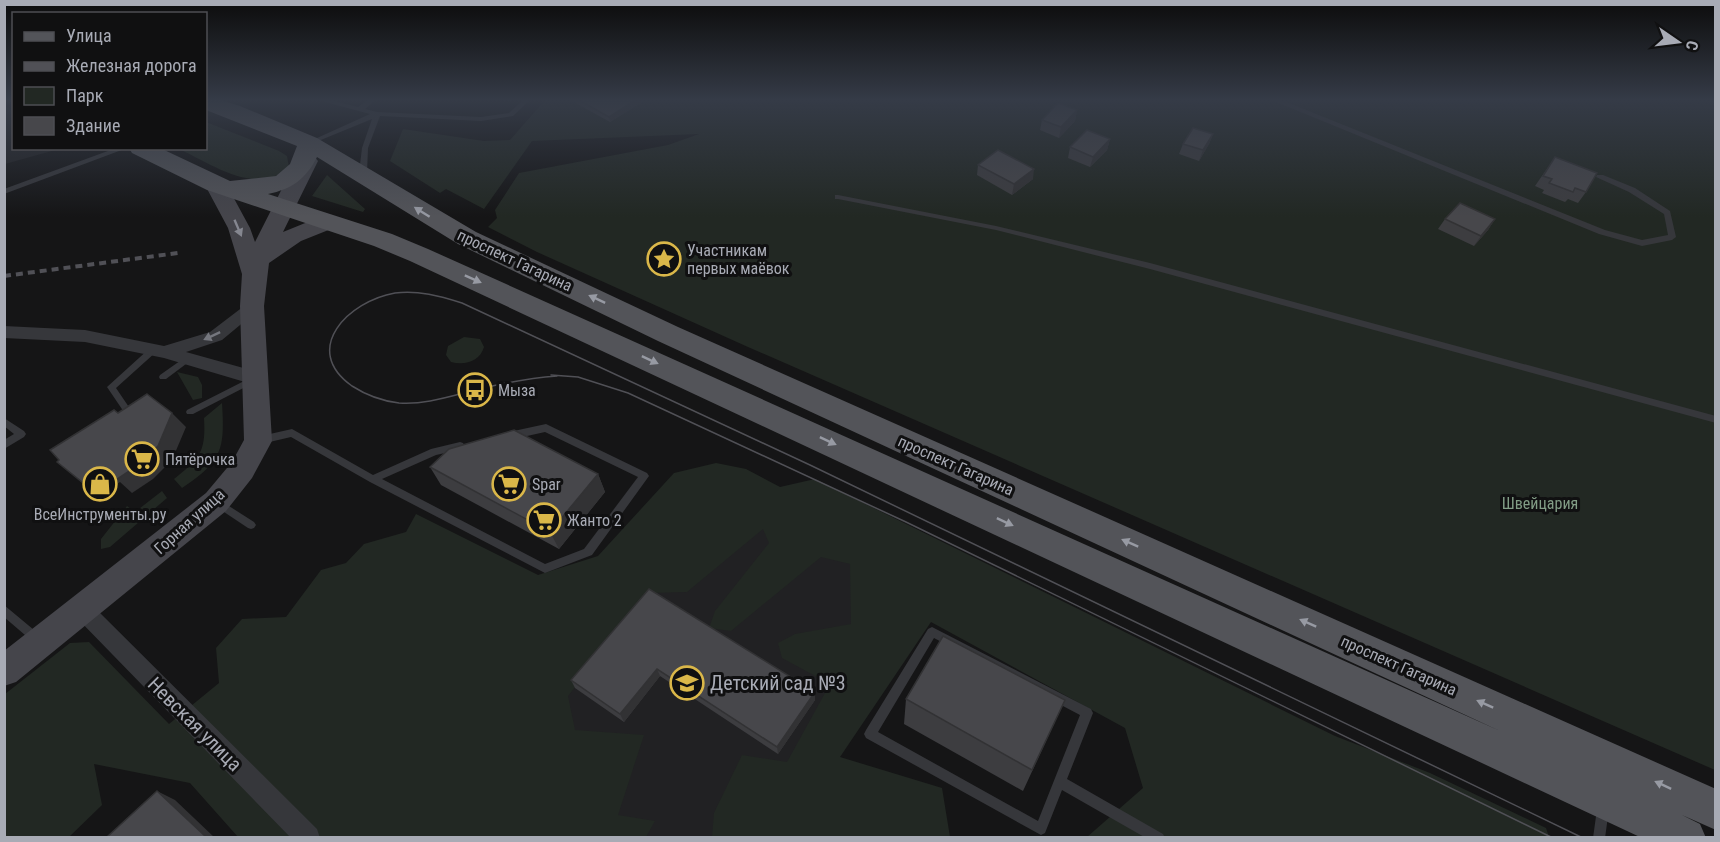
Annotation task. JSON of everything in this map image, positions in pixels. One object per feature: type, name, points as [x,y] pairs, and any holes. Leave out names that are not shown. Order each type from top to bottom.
[{"type":"main road","name":"проспект Гагарина","points":[[281,138],[308,152],[363,173],[466,238],[668,334],[1716,810]]},
{"type":"main road","name":"проспект Гагарина","points":[[144,150],[216,184],[383,240],[558,318],[1686,837]]},
{"type":"main road","name":"проспект Гагарина","points":[[216,184],[250,188],[274,185],[289,179],[308,152]]},
{"type":"main road","points":[[258,441],[252,306],[256,266],[308,152]]},
{"type":"main road","points":[[216,184],[256,266]]},
{"type":"main road","points":[[256,266],[293,236],[328,222]]},
{"type":"main road","name":"Горная улица","points":[[4,671],[216,502],[242,470],[258,441]]},
{"type":"street","points":[[158,351],[216,336],[252,306]]},
{"type":"street","points":[[4,332],[85,336],[158,351],[255,378]]},
{"type":"street","name":"Невская улица","points":[[82,610],[308,837]]},
{"type":"lane","points":[[308,152],[333,138]]},
{"type":"lane","points":[[363,173],[365,148],[368,138]]},
{"type":"lane","points":[[1369,138],[1602,232],[1642,243],[1672,237],[1667,213],[1632,190],[1600,177]]},
{"type":"lane","points":[[4,192],[119,150]]},
{"type":"lane","points":[[838,197],[996,228],[1160,269],[1716,420]]},
{"type":"lane","points":[[131,416],[111,387],[158,351]]},
{"type":"lane","points":[[163,377],[187,359]]},
{"type":"lane","points":[[190,412],[255,378]]},
{"type":"lane","points":[[4,421],[21,434],[4,445]]},
{"type":"lane","points":[[258,441],[292,433],[373,479],[545,569],[588,552],[644,476],[546,428],[501,437]]},
{"type":"lane","points":[[373,479],[434,452],[467,445]]},
{"type":"lane","points":[[216,502],[251,525]]},
{"type":"lane","points":[[4,610],[41,643]]},
{"type":"lane","points":[[932,632],[1087,713],[1060,782],[1041,829],[870,734],[932,632]]},
{"type":"lane","points":[[1060,782],[1159,837]]},
{"type":"lane","points":[[1599,837],[1605,798]]},
{"type":"shaded area","points":[[5,138],[12,138],[12,150],[55,150],[5,164]]},
{"type":"shaded area","name":"Детский сад №3","points":[[688,476],[913,585],[762,837],[525,837],[439,781]]},
{"type":"green space","points":[[207,138],[247,138],[287,156],[289,167],[277,176],[263,179],[249,179],[219,169],[181,150],[207,150]]},
{"type":"green space","name":"Швейцария","points":[[399,138],[597,138],[532,141],[484,209],[446,189],[440,193],[390,161]]},
{"type":"green space","name":"Швейцария","points":[[687,138],[1715,138],[1715,770],[748,347],[537,252],[488,227],[497,218],[495,210],[519,173],[668,145]]},
{"type":"green space","points":[[327,175],[365,209],[363,212],[312,196]]},
{"type":"green space","points":[[464,337],[480,339],[484,347],[482,352],[471,361],[451,362],[446,355],[448,346]]},
{"type":"green space","points":[[177,372],[198,377],[202,385],[202,398],[193,400]]},
{"type":"green space","points":[[222,403],[223,432],[218,453],[206,470],[182,488],[174,479],[200,453],[204,439],[204,418]]},
{"type":"green space","points":[[716,463],[746,469],[780,487],[815,479],[1335,736],[1430,773],[1546,828],[1549,837],[1087,837],[1143,788],[1125,728],[931,622],[840,757],[942,788],[950,837],[712,837],[714,813],[742,755],[787,762],[830,684],[782,658],[778,643],[795,634],[851,624],[850,564],[821,557],[731,631],[709,628],[715,611],[769,543],[763,529],[687,592],[648,593],[568,696],[575,730],[644,735],[618,815],[655,821],[646,837],[238,837],[190,783],[94,764],[102,805],[69,837],[5,838],[5,694],[70,643],[89,642],[169,724],[219,683],[216,648],[242,619],[286,617],[321,570],[346,563],[364,544],[406,532],[416,514],[538,575],[598,556],[674,473]]},
{"type":"green space","points":[[162,491],[167,498],[110,547],[101,549],[101,539],[127,506],[135,512]]},
{"type":"building","points":[[1079,138],[1110,139],[1093,157],[1070,147]]},
{"type":"building","points":[[1187,138],[1210,138],[1203,150],[1183,144]]},
{"type":"building","points":[[998,150],[1034,169],[1014,184],[978,165]]},
{"type":"building","points":[[1555,157],[1597,173],[1586,192],[1575,188],[1573,192],[1549,183],[1552,179],[1543,176]]},
{"type":"building","points":[[1460,203],[1495,219],[1481,236],[1445,219]]},
{"type":"building","points":[[147,394],[172,413],[158,446],[138,465],[117,479],[104,468],[82,482],[57,462],[59,460],[50,450],[114,410],[118,413]]},
{"type":"building","name":"Жанто 2","points":[[514,430],[598,474],[550,532],[430,467],[449,449]]},
{"type":"building","points":[[649,589],[815,692],[777,747],[657,669],[620,714],[571,680]]},
{"type":"building","points":[[943,636],[1065,700],[1032,770],[906,699]]},
{"type":"building","points":[[157,791],[206,837],[107,837]]},
{"type":"tram line","points":[[557,376],[506,383],[428,401],[399,403],[374,397],[352,386],[337,372],[330,357],[331,342],[347,316],[378,298],[395,293],[412,292],[462,303],[810,465],[1583,838]]},
{"type":"tram line","points":[[551,375],[578,377],[628,393],[906,522],[1553,838]]},
{"type":"railway","points":[[4,276],[178,253]]},
{"type":"place","name":"Участникам первых маёвок","points":[[664,259]]},
{"type":"place","name":"Мыза","points":[[475,390]]},
{"type":"place","name":"Пятёрочка","points":[[142,459]]},
{"type":"place","name":"ВсеИнструменты.ру","points":[[100,484]]},
{"type":"place","name":"Spar","points":[[509,484]]},
{"type":"place","name":"Жанто 2","points":[[544,520]]},
{"type":"place","name":"Детский сад №3","points":[[687,683]]}]
